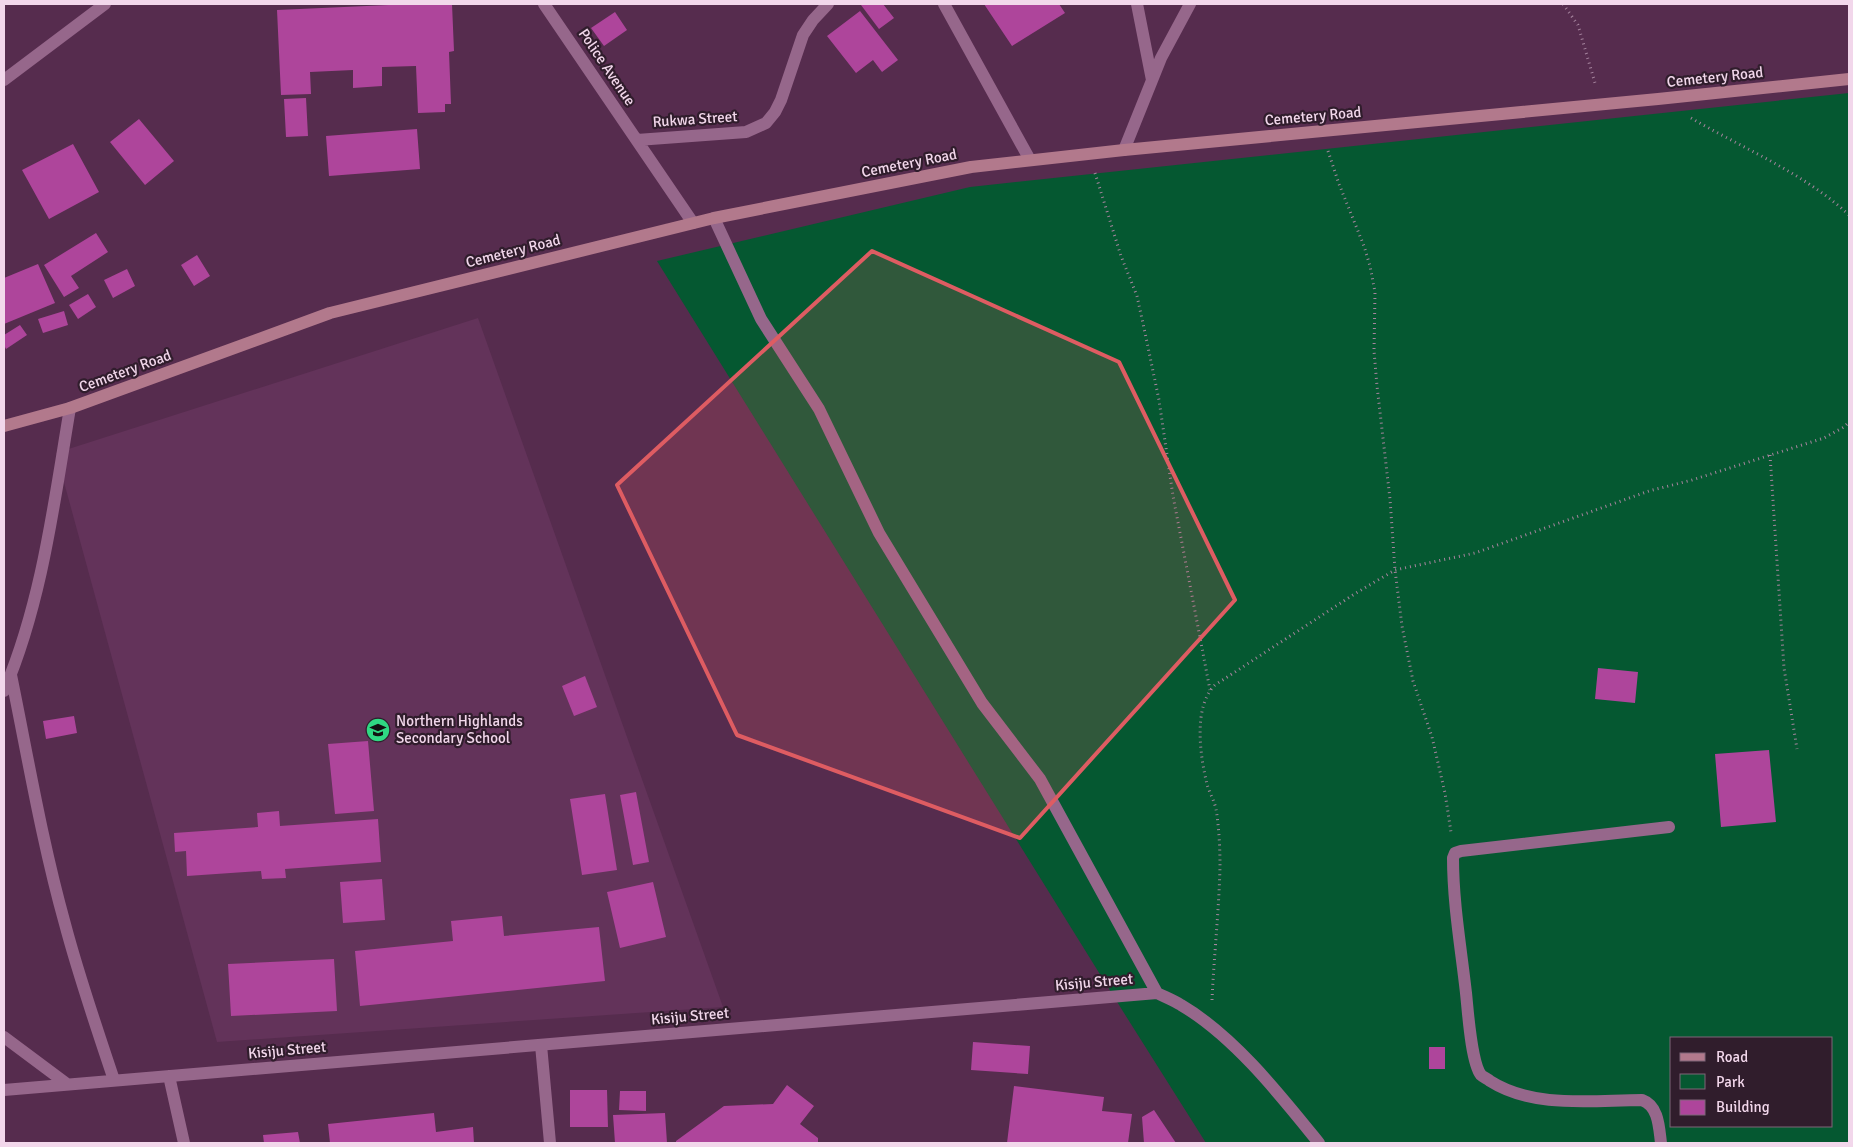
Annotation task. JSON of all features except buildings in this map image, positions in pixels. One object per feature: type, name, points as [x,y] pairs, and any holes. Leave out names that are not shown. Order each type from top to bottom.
[{"type":"main road","name":"Cemetery Road","points":[[4,426],[70,408],[330,313],[714,218],[971,167],[1124,150],[1658,100],[1849,79]]},
{"type":"street","points":[[4,80],[105,4]]},
{"type":"street","name":"Police Avenue","points":[[546,4],[693,223]]},
{"type":"street","name":"Rukwa Street","points":[[637,140],[746,132],[766,123],[775,112],[781,100],[803,35],[813,20],[828,4]]},
{"type":"street","points":[[944,4],[1030,160]]},
{"type":"street","points":[[1137,4],[1152,80]]},
{"type":"street","points":[[1124,150],[1161,58],[1190,4]]},
{"type":"street","points":[[714,218],[761,319],[819,409],[879,533],[982,703],[1040,779],[1157,993],[1181,1005],[1216,1030],[1274,1088],[1319,1143]]},
{"type":"street","points":[[4,691],[28,626],[41,573],[70,408]]},
{"type":"street","points":[[11,675],[41,825],[65,923],[114,1080]]},
{"type":"street","points":[[1661,1143],[1656,1115],[1651,1104],[1642,1100],[1583,1102],[1540,1099],[1501,1088],[1481,1075],[1476,1063],[1469,1022],[1455,893],[1454,854],[1461,851],[1669,827]]},
{"type":"street","name":"Kisiju Street","points":[[4,1090],[1157,993]]},
{"type":"street","points":[[4,1037],[67,1084]]},
{"type":"street","points":[[541,1045],[550,1143]]},
{"type":"street","points":[[169,1076],[184,1143]]},
{"type":"path","points":[[1562,4],[1578,25],[1601,105]]},
{"type":"path","points":[[1658,100],[1804,180],[1837,203],[1849,215]]},
{"type":"path","points":[[1322,132],[1339,184],[1364,246],[1373,283],[1375,302],[1374,352],[1402,626],[1413,681],[1432,737],[1445,793],[1454,854]]},
{"type":"path","points":[[1087,154],[1098,180],[1121,256],[1140,308],[1159,400],[1173,496],[1210,690]]},
{"type":"path","points":[[1210,1026],[1220,865],[1216,808],[1203,764],[1202,707],[1210,690],[1220,681],[1302,627],[1395,570],[1475,552],[1649,491],[1770,456],[1794,446],[1824,438],[1844,427],[1849,422]]},
{"type":"path","points":[[1770,456],[1784,668],[1797,749]]},
{"type":"highlighted area","points":[[872,251],[1119,362],[1235,600],[1020,838],[737,735],[617,485]]},
{"type":"shaded area","name":"Northern Highlands Secondary School","points":[[478,318],[723,1007],[217,1042],[56,453]]},
{"type":"green space","points":[[1849,93],[1849,1143],[1206,1143],[657,261],[970,187]]},
{"type":"place","name":"Northern Highlands Secondary School","points":[[378,730]]}]
